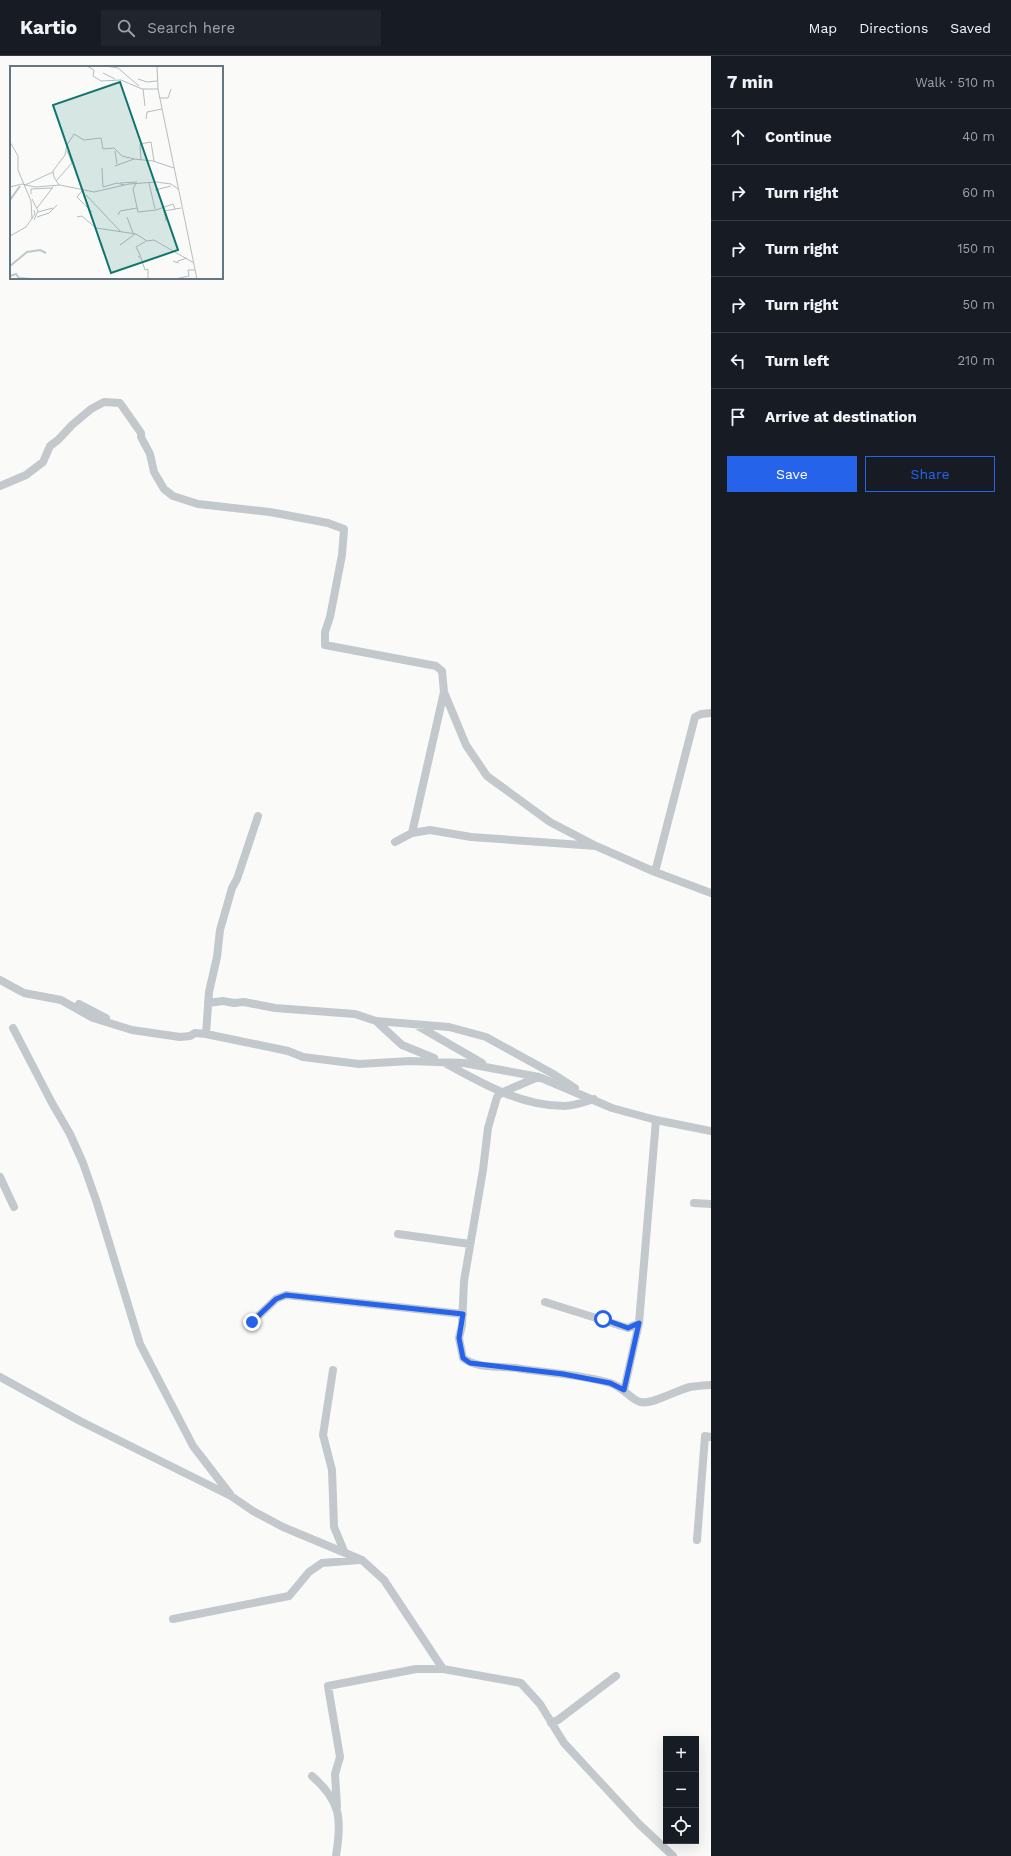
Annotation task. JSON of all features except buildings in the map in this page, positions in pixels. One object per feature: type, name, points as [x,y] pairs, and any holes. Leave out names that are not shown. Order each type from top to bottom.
[{"type":"street","points":[[0,486],[26,475],[44,462],[50,446],[91,409],[104,402],[120,403],[141,433],[141,437],[150,454],[154,472],[164,489],[173,496],[198,504],[270,512],[328,523],[344,529],[342,555],[330,617],[325,632],[325,645],[436,666],[442,671],[444,692],[466,745],[486,776],[550,822],[596,846],[655,872],[711,893]]},
{"type":"street","points":[[412,832],[444,692]]},
{"type":"street","points":[[655,872],[695,718],[701,714],[711,713]]},
{"type":"street","points":[[206,1034],[210,986],[217,957],[220,930],[232,888],[237,879],[258,816]]},
{"type":"street","points":[[395,842],[412,832],[430,830],[471,837],[596,846]]},
{"type":"street","points":[[0,980],[24,993],[55,998],[93,1018],[124,1028],[180,1037],[190,1036],[195,1033],[206,1034],[288,1051],[303,1057],[359,1064],[410,1061],[464,1062],[539,1077],[594,1099],[612,1108],[656,1120],[711,1131]]},
{"type":"street","points":[[208,1003],[223,1001],[234,1003],[244,1002],[274,1008],[323,1010],[335,1013],[355,1014],[376,1021],[449,1028],[486,1037],[566,1081],[580,1094]]},
{"type":"street","points":[[376,1021],[402,1045],[442,1061],[501,1093],[538,1103],[565,1106],[594,1099]]},
{"type":"street","points":[[415,1025],[489,1067]]},
{"type":"street","points":[[13,1028],[70,1134],[81,1158],[97,1203],[140,1344],[193,1446],[231,1496]]},
{"type":"street","points":[[539,1077],[501,1093],[497,1097],[488,1128],[483,1170],[464,1281],[463,1314],[459,1338],[463,1358],[470,1363],[563,1374],[610,1383],[624,1390],[629,1396],[641,1402],[652,1401],[690,1387],[711,1385]]},
{"type":"street","points":[[624,1390],[639,1323],[656,1120]]},
{"type":"street","points":[[0,1177],[14,1207]]},
{"type":"street","points":[[694,1203],[711,1204]]},
{"type":"street","points":[[398,1234],[470,1244]]},
{"type":"street","points":[[252,1322],[276,1299],[286,1295],[463,1314]]},
{"type":"street","points":[[545,1302],[628,1328],[639,1323]]},
{"type":"street","points":[[333,1370],[324,1435],[332,1470],[334,1526],[344,1551]]},
{"type":"street","points":[[0,1377],[80,1421],[231,1496],[253,1511],[283,1527],[344,1551],[362,1560],[384,1580],[443,1669]]},
{"type":"street","points":[[698,1540],[705,1436],[711,1437]]},
{"type":"street","points":[[174,1619],[289,1596],[309,1572],[322,1563],[362,1560]]},
{"type":"street","points":[[336,1856],[338,1842],[338,1807],[335,1774],[340,1757],[328,1686],[416,1669],[443,1669],[521,1683],[540,1704],[564,1743],[639,1824],[674,1856]]},
{"type":"street","points":[[551,1723],[558,1720],[616,1676]]},
{"type":"street","points":[[312,1776],[326,1788],[338,1807]]},
{"type":"route","points":[[252,1322],[276,1299],[286,1295],[463,1314],[459,1338],[463,1358],[470,1363],[544,1373],[563,1374],[610,1383],[624,1390],[639,1323],[628,1328],[603,1319]]}]
